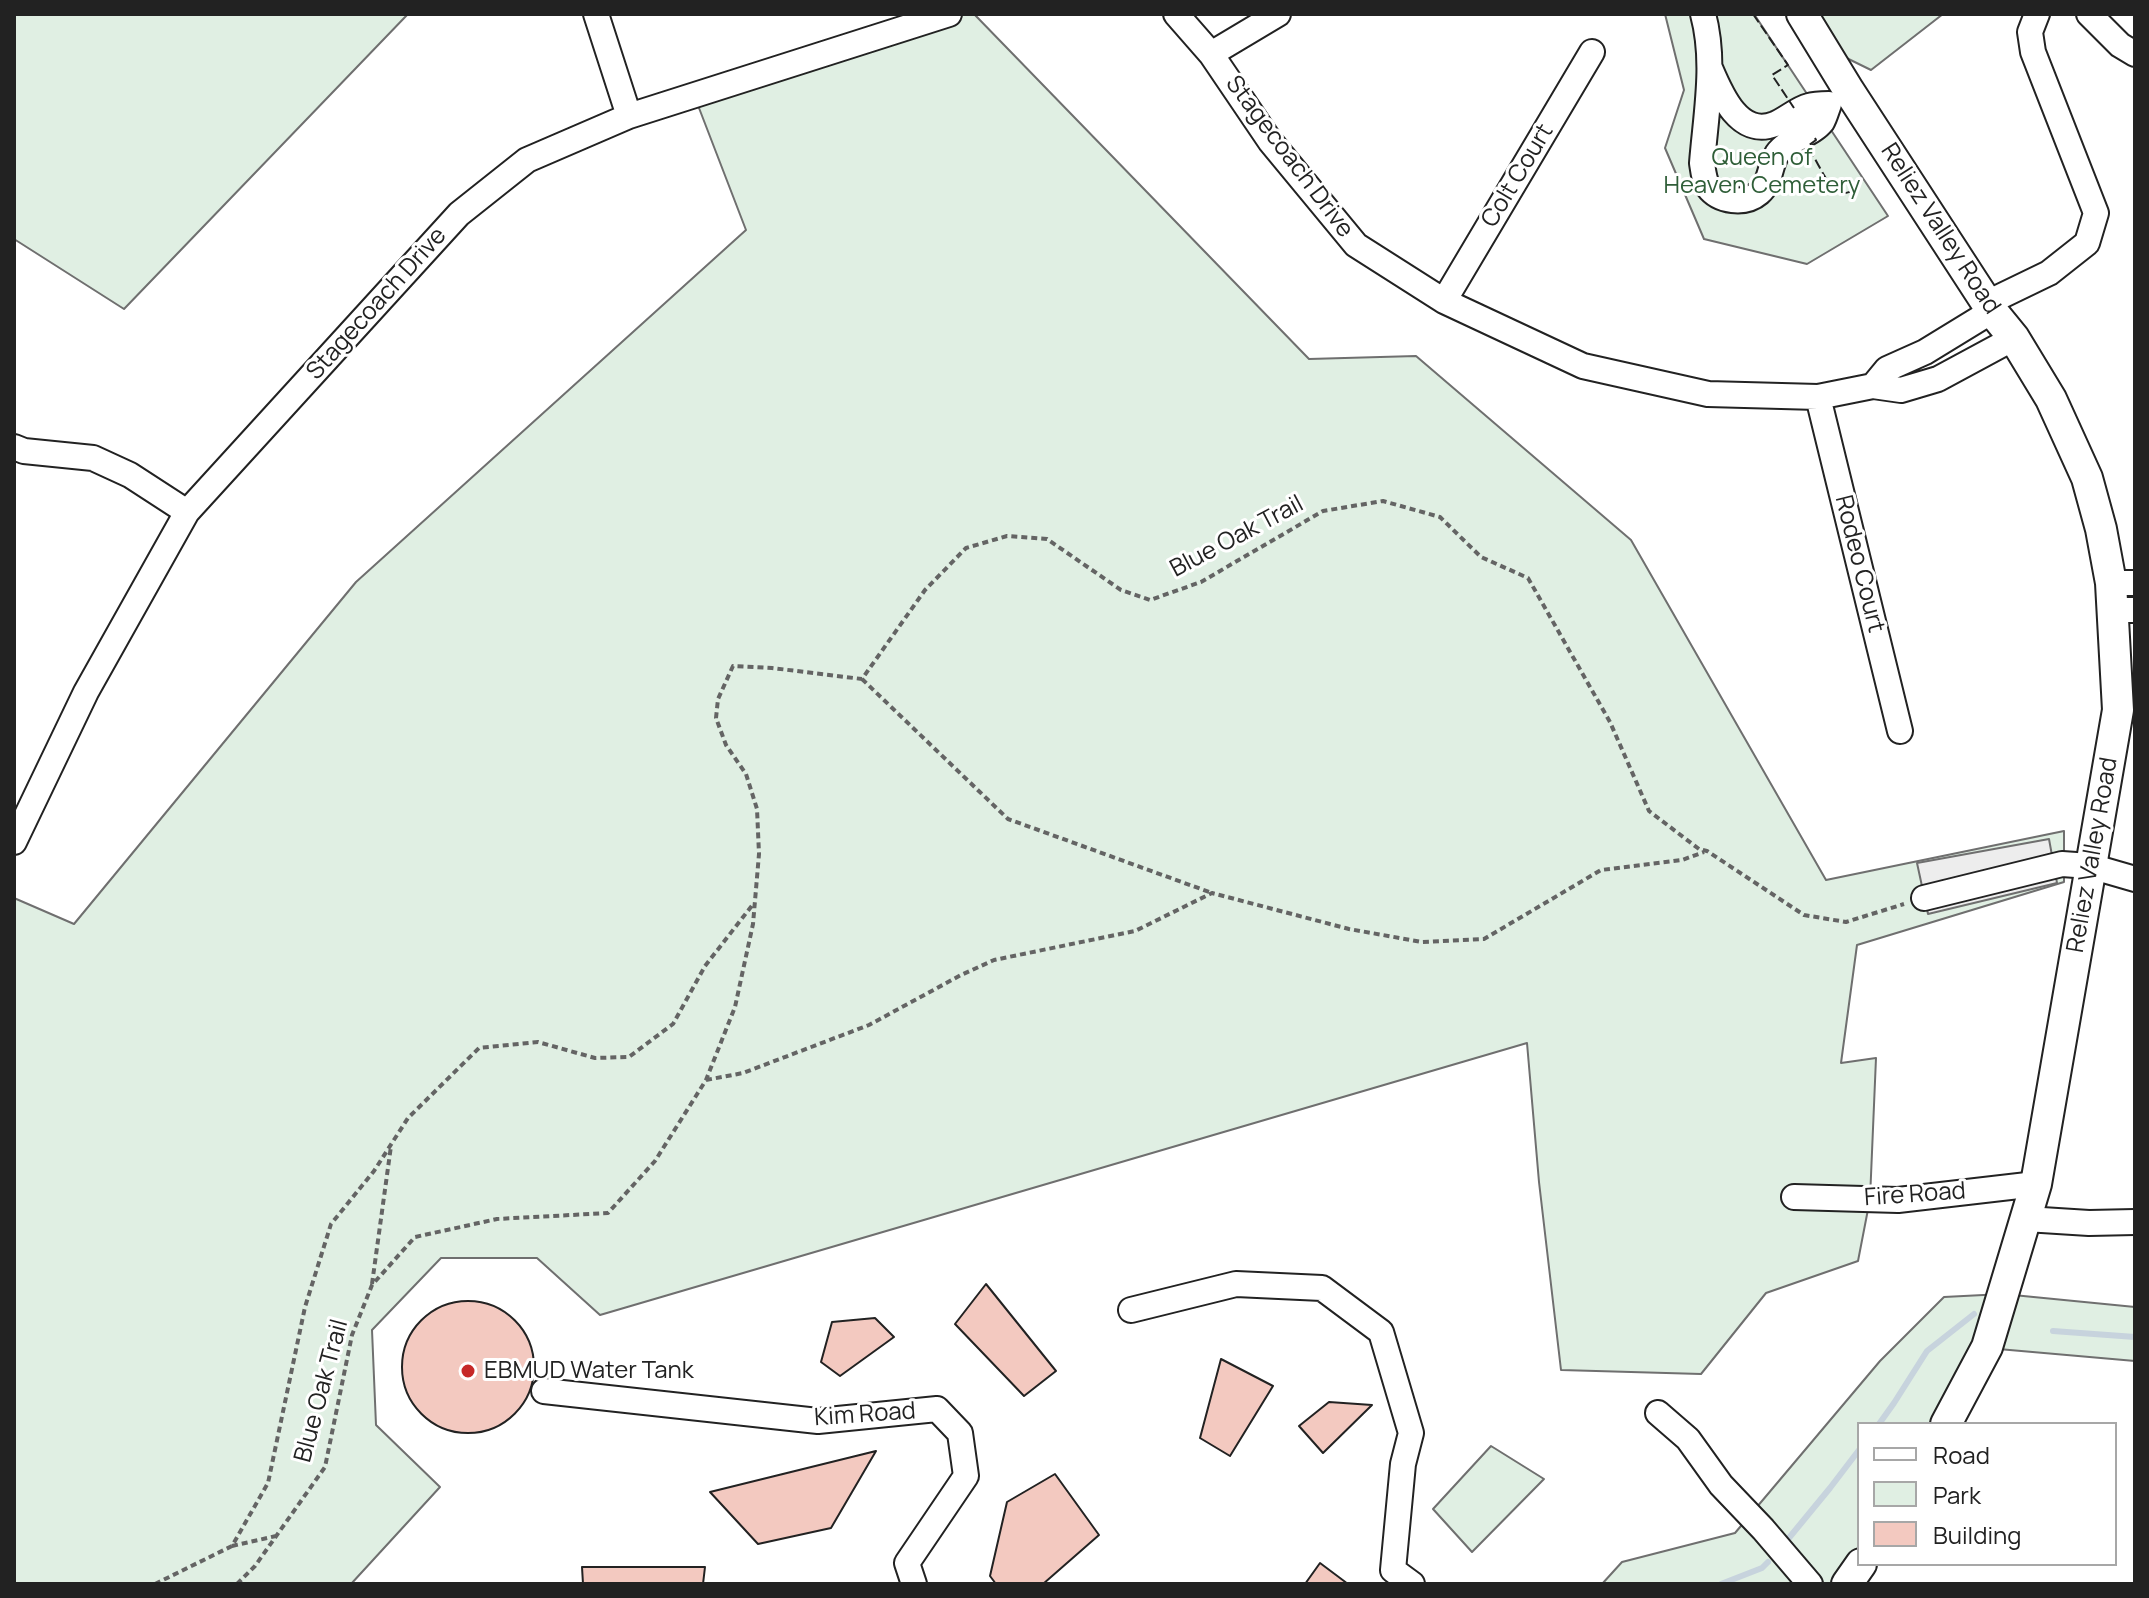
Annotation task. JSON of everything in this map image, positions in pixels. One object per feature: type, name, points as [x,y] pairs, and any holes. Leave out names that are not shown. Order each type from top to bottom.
[{"type":"main road","name":"Reliez Valley Road","points":[[1802,14],[1839,97],[2014,338],[2051,399],[2087,478],[2124,596],[2118,710],[2036,1184],[1987,1347],[1947,1422]]},
{"type":"main road","points":[[1847,1584],[1860,1566]]},
{"type":"street","points":[[596,14],[629,116]]},
{"type":"street","name":"Stagecoach Drive","points":[[14,842],[86,692],[187,512],[459,214],[527,160],[629,116],[949,14]]},
{"type":"street","name":"Stagecoach Drive","points":[[1176,14],[1211,54],[1270,141],[1356,245],[1444,301],[1583,366],[1708,394],[1818,397],[1873,386],[1901,390],[1938,379],[2014,338]]},
{"type":"street","points":[[1211,54],[1278,14]]},
{"type":"street","points":[[1703,14],[1708,33],[1710,68],[1702,163],[1709,188],[1722,197],[1733,201],[1760,193],[1777,154],[1789,142],[1822,122],[1839,97]]},
{"type":"street","name":"Stagecoach Drive","points":[[1873,386],[1887,369],[1925,352],[1990,307],[2049,273],[2087,243],[2096,213],[2033,52],[2030,32],[2037,14]]},
{"type":"street","points":[[2089,14],[2120,45],[2135,54]]},
{"type":"street","name":"Colt Court","points":[[1444,301],[1592,52]]},
{"type":"street","points":[[1710,68],[1729,107],[1742,120],[1762,126],[1773,125],[1810,105],[1839,97]]},
{"type":"street","points":[[1762,126],[1777,154]]},
{"type":"street","points":[[1925,352],[1938,379]]},
{"type":"street","name":"Rodeo Court","points":[[1818,397],[1900,731]]},
{"type":"street","points":[[14,447],[24,451],[93,458],[130,475],[187,512]]},
{"type":"street","points":[[1924,898],[2062,864],[2090,866],[2135,879]]},
{"type":"street","name":"Fire Road","points":[[1794,1197],[1898,1200],[2036,1184]]},
{"type":"street","points":[[2026,1219],[2135,1222]]},
{"type":"street","points":[[1131,1310],[1236,1284],[1322,1288],[1381,1332],[1411,1433],[1403,1464],[1393,1570],[1412,1584]]},
{"type":"street","name":"Kim Road","points":[[544,1391],[818,1421],[937,1409],[960,1433],[966,1476],[907,1563],[914,1584]]},
{"type":"street","points":[[1658,1413],[1688,1439],[1721,1485],[1810,1584]]},
{"type":"path","name":"Blue Oak Trail","points":[[237,1584],[255,1566],[325,1467],[352,1335],[372,1285],[415,1237],[497,1219],[608,1213],[655,1161],[706,1080],[735,1007],[753,924],[759,854],[757,809],[746,774],[726,745],[716,718],[718,699],[733,666],[862,679],[925,590],[966,548],[1007,536],[1047,539],[1121,590],[1150,600],[1201,582],[1323,511],[1383,501],[1440,517],[1481,557],[1528,578],[1610,722],[1649,811],[1699,849],[1707,851],[1804,915],[1846,922],[1924,898]]},
{"type":"path","points":[[862,679],[1008,819],[1212,893],[1349,929],[1422,942],[1484,939],[1601,870],[1682,860],[1707,851]]},
{"type":"path","points":[[706,1080],[743,1073],[869,1025],[994,960],[1135,931],[1212,893]]},
{"type":"path","points":[[232,1546],[268,1483],[305,1307],[331,1224],[374,1171],[408,1118],[479,1048],[538,1042],[595,1058],[629,1057],[673,1024],[705,966],[755,901]]},
{"type":"path","points":[[372,1285],[391,1144]]},
{"type":"path","points":[[155,1584],[232,1546],[277,1535]]},
{"type":"green space","points":[[14,14],[408,14],[124,309],[14,239]]},
{"type":"green space","points":[[949,14],[974,14],[1309,359],[1416,356],[1631,540],[1826,880],[2064,831],[2064,882],[1857,945],[1841,1063],[1876,1058],[1870,1199],[1858,1261],[1766,1293],[1701,1374],[1561,1370],[1539,1182],[1527,1043],[600,1315],[537,1258],[441,1258],[372,1330],[376,1425],[440,1487],[351,1584],[14,1584],[14,898],[74,924],[356,582],[746,230],[694,95]]},
{"type":"green space","name":"Queen of Heaven Cemetery","points":[[1665,14],[1754,14],[1888,216],[1807,264],[1704,239],[1665,148],[1684,90]]},
{"type":"green space","points":[[1802,14],[1943,14],[1871,70],[1822,46]]},
{"type":"green space","points":[[2003,1294],[2135,1307],[2135,1361],[1987,1348],[1947,1422],[1857,1422],[1858,1566],[1847,1584],[1602,1584],[1622,1562],[1735,1533],[1880,1361],[1944,1297]]},
{"type":"green space","points":[[1491,1446],[1544,1479],[1472,1552],[1433,1509]]},
{"type":"shaded area","points":[[2049,839],[2057,883],[1928,914],[1917,863]]},
{"type":"building","points":[[986,1284],[1056,1371],[1024,1396],[955,1324]]},
{"type":"building","name":"EBMUD Water Tank","points":[[468,1301],[493,1306],[515,1320],[529,1342],[534,1367],[529,1392],[515,1414],[493,1428],[468,1433],[443,1428],[421,1414],[407,1392],[402,1367],[407,1342],[421,1320],[443,1306]]},
{"type":"building","points":[[875,1318],[894,1337],[840,1376],[821,1362],[832,1322]]},
{"type":"building","points":[[1221,1359],[1273,1386],[1230,1456],[1200,1438]]},
{"type":"building","points":[[1329,1402],[1372,1405],[1323,1453],[1299,1426]]},
{"type":"building","points":[[876,1451],[831,1528],[758,1544],[710,1492]]},
{"type":"building","points":[[1055,1474],[1099,1535],[1043,1584],[996,1584],[990,1576],[1007,1502]]},
{"type":"building","points":[[1320,1563],[1348,1584],[1305,1584]]},
{"type":"building","points":[[582,1567],[705,1567],[703,1584],[583,1584]]},
{"type":"waterway","points":[[1880,1422],[1927,1351],[1974,1314]]},
{"type":"waterway","points":[[2053,1331],[2135,1337]]},
{"type":"waterway","points":[[1784,1544],[1857,1453]]},
{"type":"waterway","points":[[1721,1584],[1762,1568],[1768,1562]]},
{"type":"fence","points":[[1753,14],[1788,65],[1772,75],[1794,108]]},
{"type":"fence","points":[[1815,138],[1808,146],[1833,189],[1842,193],[1856,189]]},
{"type":"place","name":"EBMUD Water Tank","points":[[468,1371]]}]
